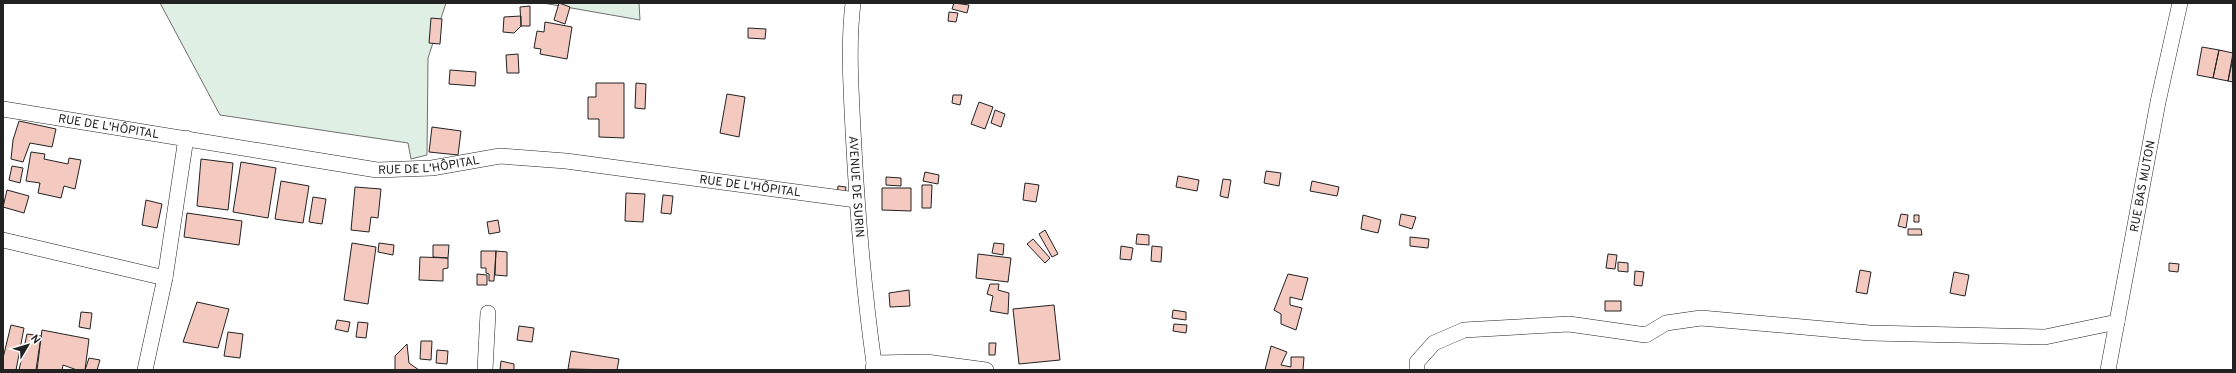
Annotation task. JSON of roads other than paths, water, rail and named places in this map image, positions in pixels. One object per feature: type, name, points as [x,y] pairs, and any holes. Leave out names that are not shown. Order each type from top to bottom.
[{"type":"street","name":"AVENUE DE SURIN","points":[[853,3],[851,19],[852,91],[856,200],[864,292],[874,366]]},
{"type":"street","name":"RUE BAS MUTON","points":[[2108,370],[2158,102],[2180,3]]},
{"type":"street","name":"RUE DE L'HÔPITAL","points":[[3,109],[377,170],[432,168],[500,156],[566,161],[856,200]]},
{"type":"street","points":[[144,370],[165,278],[186,138]]},
{"type":"street","points":[[3,240],[165,278]]},
{"type":"street","points":[[485,370],[488,313]]},
{"type":"street","points":[[1417,370],[1417,362],[1434,343],[1464,330],[1569,324],[1646,335],[1666,323],[1701,318],[1870,333],[2045,337],[2117,322]]},
{"type":"street","points":[[874,366],[926,362],[986,370]]}]
